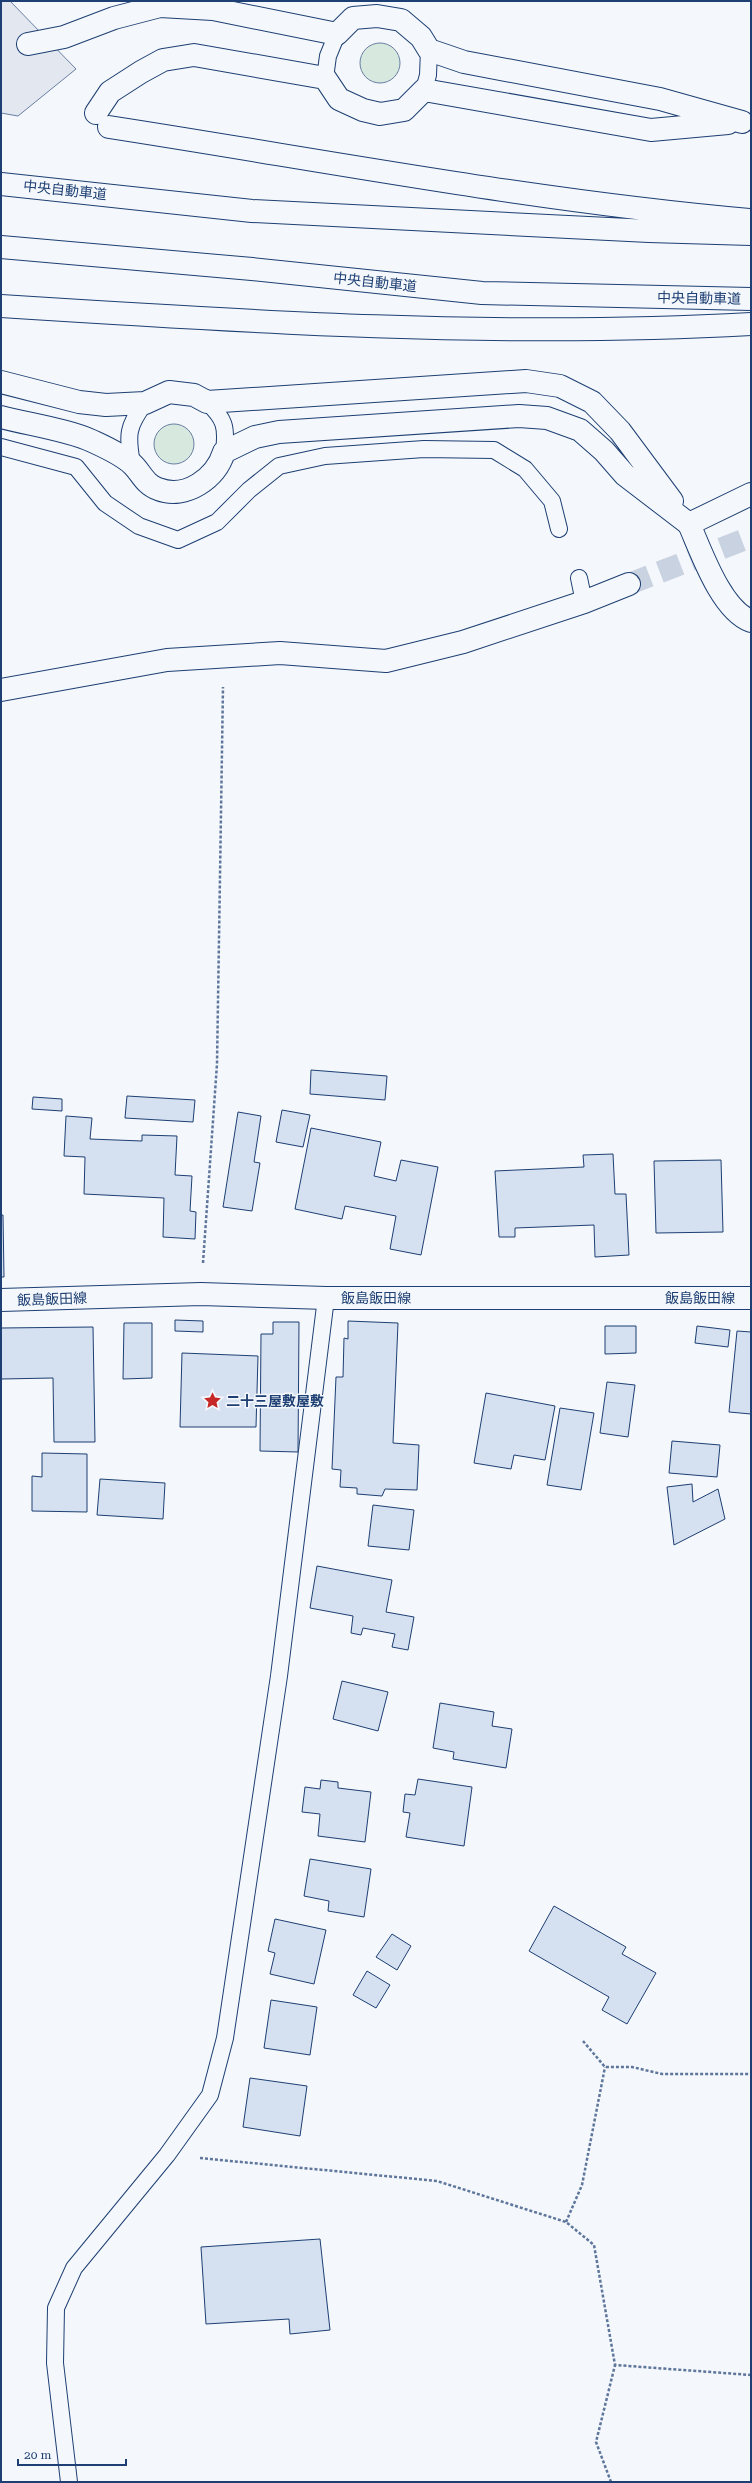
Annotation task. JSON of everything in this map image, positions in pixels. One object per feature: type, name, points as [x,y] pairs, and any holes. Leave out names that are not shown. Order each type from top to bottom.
[{"type":"main road","points":[[28,44],[64,37],[114,18],[160,6],[213,9],[337,34],[353,18],[383,17],[402,20],[421,37],[429,50],[464,62],[660,99],[746,122]]},
{"type":"main road","points":[[746,122],[651,130],[424,90],[404,110],[380,114],[363,110],[339,99],[325,78],[194,54],[163,60],[110,92],[102,120],[439,182],[642,211],[751,221]]},
{"type":"main road","name":"中央自動車道","points":[[1,184],[252,210],[649,231],[751,234]]},
{"type":"main road","name":"中央自動車道","points":[[1,247],[252,269],[482,294],[751,299]]},
{"type":"main road","points":[[1,306],[243,321],[515,330],[751,324]]},
{"type":"main road","points":[[1,382],[79,402],[106,405],[145,403],[169,392],[194,395],[207,402],[526,381],[560,386],[592,402],[620,431],[690,524],[711,576],[728,602],[751,620]]},
{"type":"main road","points":[[1,417],[91,440],[132,464],[144,480],[158,489],[178,491],[194,487],[210,478],[220,464],[224,452],[255,437],[279,432],[520,416],[547,418],[580,430],[604,451],[625,475],[690,524]]},
{"type":"main road","points":[[690,524],[751,494]]},
{"type":"main road","points":[[1,690],[167,660],[280,653],[386,661],[463,642],[584,602],[629,584]]},
{"type":"main road","name":"飯島飯田線","points":[[1,1300],[201,1294],[326,1298],[751,1298]]},
{"type":"lane","points":[[325,78],[328,56],[337,34]]},
{"type":"lane","points":[[424,90],[428,75],[429,50]]},
{"type":"lane","points":[[207,402],[220,414],[224,423],[226,435],[224,452]]},
{"type":"lane","points":[[132,464],[128,433],[134,417],[145,403]]},
{"type":"lane","points":[[1,447],[76,467],[105,503],[139,526],[178,540],[217,522],[249,490],[279,466],[325,456],[424,449],[494,450],[525,469],[552,501],[559,529]]},
{"type":"lane","points":[[579,578],[584,602]]},
{"type":"lane","points":[[69,2482],[55,2362],[56,2308],[74,2268],[167,2155],[210,2094],[225,2038],[280,1668],[326,1298]]},
{"type":"path","points":[[201,1294],[217,1064],[223,656]]},
{"type":"path","points":[[583,2041],[605,2068]]},
{"type":"path","points":[[605,2068],[632,2067],[662,2074],[751,2074]]},
{"type":"path","points":[[566,2222],[582,2185],[605,2068]]},
{"type":"path","points":[[167,2155],[437,2181],[566,2222],[594,2245],[615,2365],[596,2442],[612,2482]]},
{"type":"path","points":[[615,2365],[751,2375]]},
{"type":"shaded area","points":[[1,1],[10,1],[76,69],[18,116],[1,113]]},
{"type":"shaded area","points":[[380,43],[388,45],[394,49],[398,55],[400,63],[398,71],[394,77],[388,81],[380,83],[372,81],[366,77],[362,71],[360,63],[362,55],[366,49],[372,45]]},
{"type":"shaded area","points":[[174,424],[188,430],[194,444],[188,458],[174,464],[160,458],[154,444],[160,430]]},
{"type":"building","points":[[311,1070],[387,1076],[385,1100],[310,1094]]},
{"type":"building","points":[[127,1096],[195,1100],[193,1122],[125,1118]]},
{"type":"building","points":[[33,1097],[62,1099],[62,1111],[32,1109]]},
{"type":"building","points":[[282,1110],[310,1115],[303,1147],[276,1142]]},
{"type":"building","points":[[238,1112],[261,1116],[254,1162],[260,1163],[252,1211],[223,1207]]},
{"type":"building","points":[[66,1116],[92,1118],[90,1139],[142,1141],[142,1135],[177,1136],[175,1175],[192,1176],[190,1211],[196,1212],[195,1239],[163,1237],[164,1198],[84,1194],[85,1157],[64,1156]]},
{"type":"building","points":[[311,1128],[381,1142],[374,1176],[396,1181],[401,1160],[438,1167],[421,1255],[390,1249],[396,1216],[345,1206],[342,1219],[295,1209]]},
{"type":"building","points":[[613,1154],[615,1194],[626,1194],[629,1255],[595,1257],[594,1225],[515,1228],[515,1237],[499,1237],[495,1171],[584,1167],[583,1155]]},
{"type":"building","points":[[721,1160],[723,1232],[656,1233],[654,1161]]},
{"type":"building","points":[[1,1215],[3,1215],[4,1277],[1,1277]]},
{"type":"building","points":[[175,1320],[203,1321],[203,1332],[175,1331]]},
{"type":"building","points":[[348,1321],[398,1323],[393,1443],[419,1445],[417,1490],[385,1489],[382,1496],[357,1494],[357,1488],[340,1487],[341,1470],[332,1469],[336,1377],[343,1377],[344,1338],[348,1339]]},
{"type":"building","points":[[273,1322],[299,1322],[298,1452],[260,1451],[261,1334],[273,1334]]},
{"type":"building","points":[[124,1323],[152,1323],[152,1378],[123,1379]]},
{"type":"building","points":[[605,1326],[636,1326],[636,1353],[605,1354]]},
{"type":"building","points":[[697,1326],[730,1330],[728,1347],[695,1343]]},
{"type":"building","points":[[93,1327],[95,1442],[54,1442],[53,1378],[1,1379],[1,1328]]},
{"type":"building","points":[[737,1331],[751,1332],[751,1414],[729,1412]]},
{"type":"building","points":[[182,1353],[258,1356],[256,1427],[180,1427]]},
{"type":"building","points":[[607,1382],[635,1385],[628,1437],[600,1433]]},
{"type":"building","points":[[486,1393],[555,1406],[545,1460],[514,1455],[511,1469],[474,1463]]},
{"type":"building","points":[[560,1408],[594,1413],[581,1490],[547,1485]]},
{"type":"building","points":[[672,1441],[720,1445],[717,1477],[669,1473]]},
{"type":"building","points":[[42,1453],[87,1454],[87,1512],[32,1511],[32,1476],[42,1477]]},
{"type":"building","points":[[100,1479],[165,1483],[163,1519],[97,1515]]},
{"type":"building","points":[[692,1484],[693,1502],[718,1489],[725,1519],[674,1545],[667,1487]]},
{"type":"building","points":[[373,1505],[414,1510],[409,1550],[368,1546]]},
{"type":"building","points":[[317,1566],[392,1580],[386,1612],[414,1617],[408,1650],[392,1647],[395,1634],[363,1628],[361,1635],[351,1633],[353,1616],[310,1608]]},
{"type":"building","points":[[342,1681],[388,1692],[378,1731],[333,1719]]},
{"type":"building","points":[[440,1703],[494,1712],[492,1726],[512,1729],[506,1768],[453,1759],[454,1752],[433,1748]]},
{"type":"building","points":[[418,1779],[472,1787],[464,1846],[406,1837],[410,1813],[403,1812],[405,1794],[415,1795]]},
{"type":"building","points":[[321,1780],[338,1782],[338,1788],[371,1792],[365,1842],[318,1836],[320,1814],[302,1812],[305,1787],[320,1789]]},
{"type":"building","points":[[310,1859],[371,1869],[364,1917],[328,1911],[329,1901],[304,1896]]},
{"type":"building","points":[[554,1906],[626,1947],[622,1954],[656,1973],[627,2024],[602,2010],[609,1997],[529,1951]]},
{"type":"building","points":[[275,1919],[326,1930],[314,1984],[270,1974],[275,1953],[268,1951]]},
{"type":"building","points":[[392,1934],[411,1946],[397,1970],[376,1957]]},
{"type":"building","points":[[367,1971],[390,1985],[376,2008],[353,1995]]},
{"type":"building","points":[[271,2000],[317,2007],[310,2055],[264,2048]]},
{"type":"building","points":[[250,2078],[307,2086],[300,2136],[243,2127]]},
{"type":"building","points":[[320,2239],[330,2330],[290,2334],[289,2319],[206,2324],[201,2247]]},
{"type":"tunnel","points":[[629,584],[751,537]]},
{"type":"place","name":"二十三屋敷屋敷","points":[[213,1401]]}]
